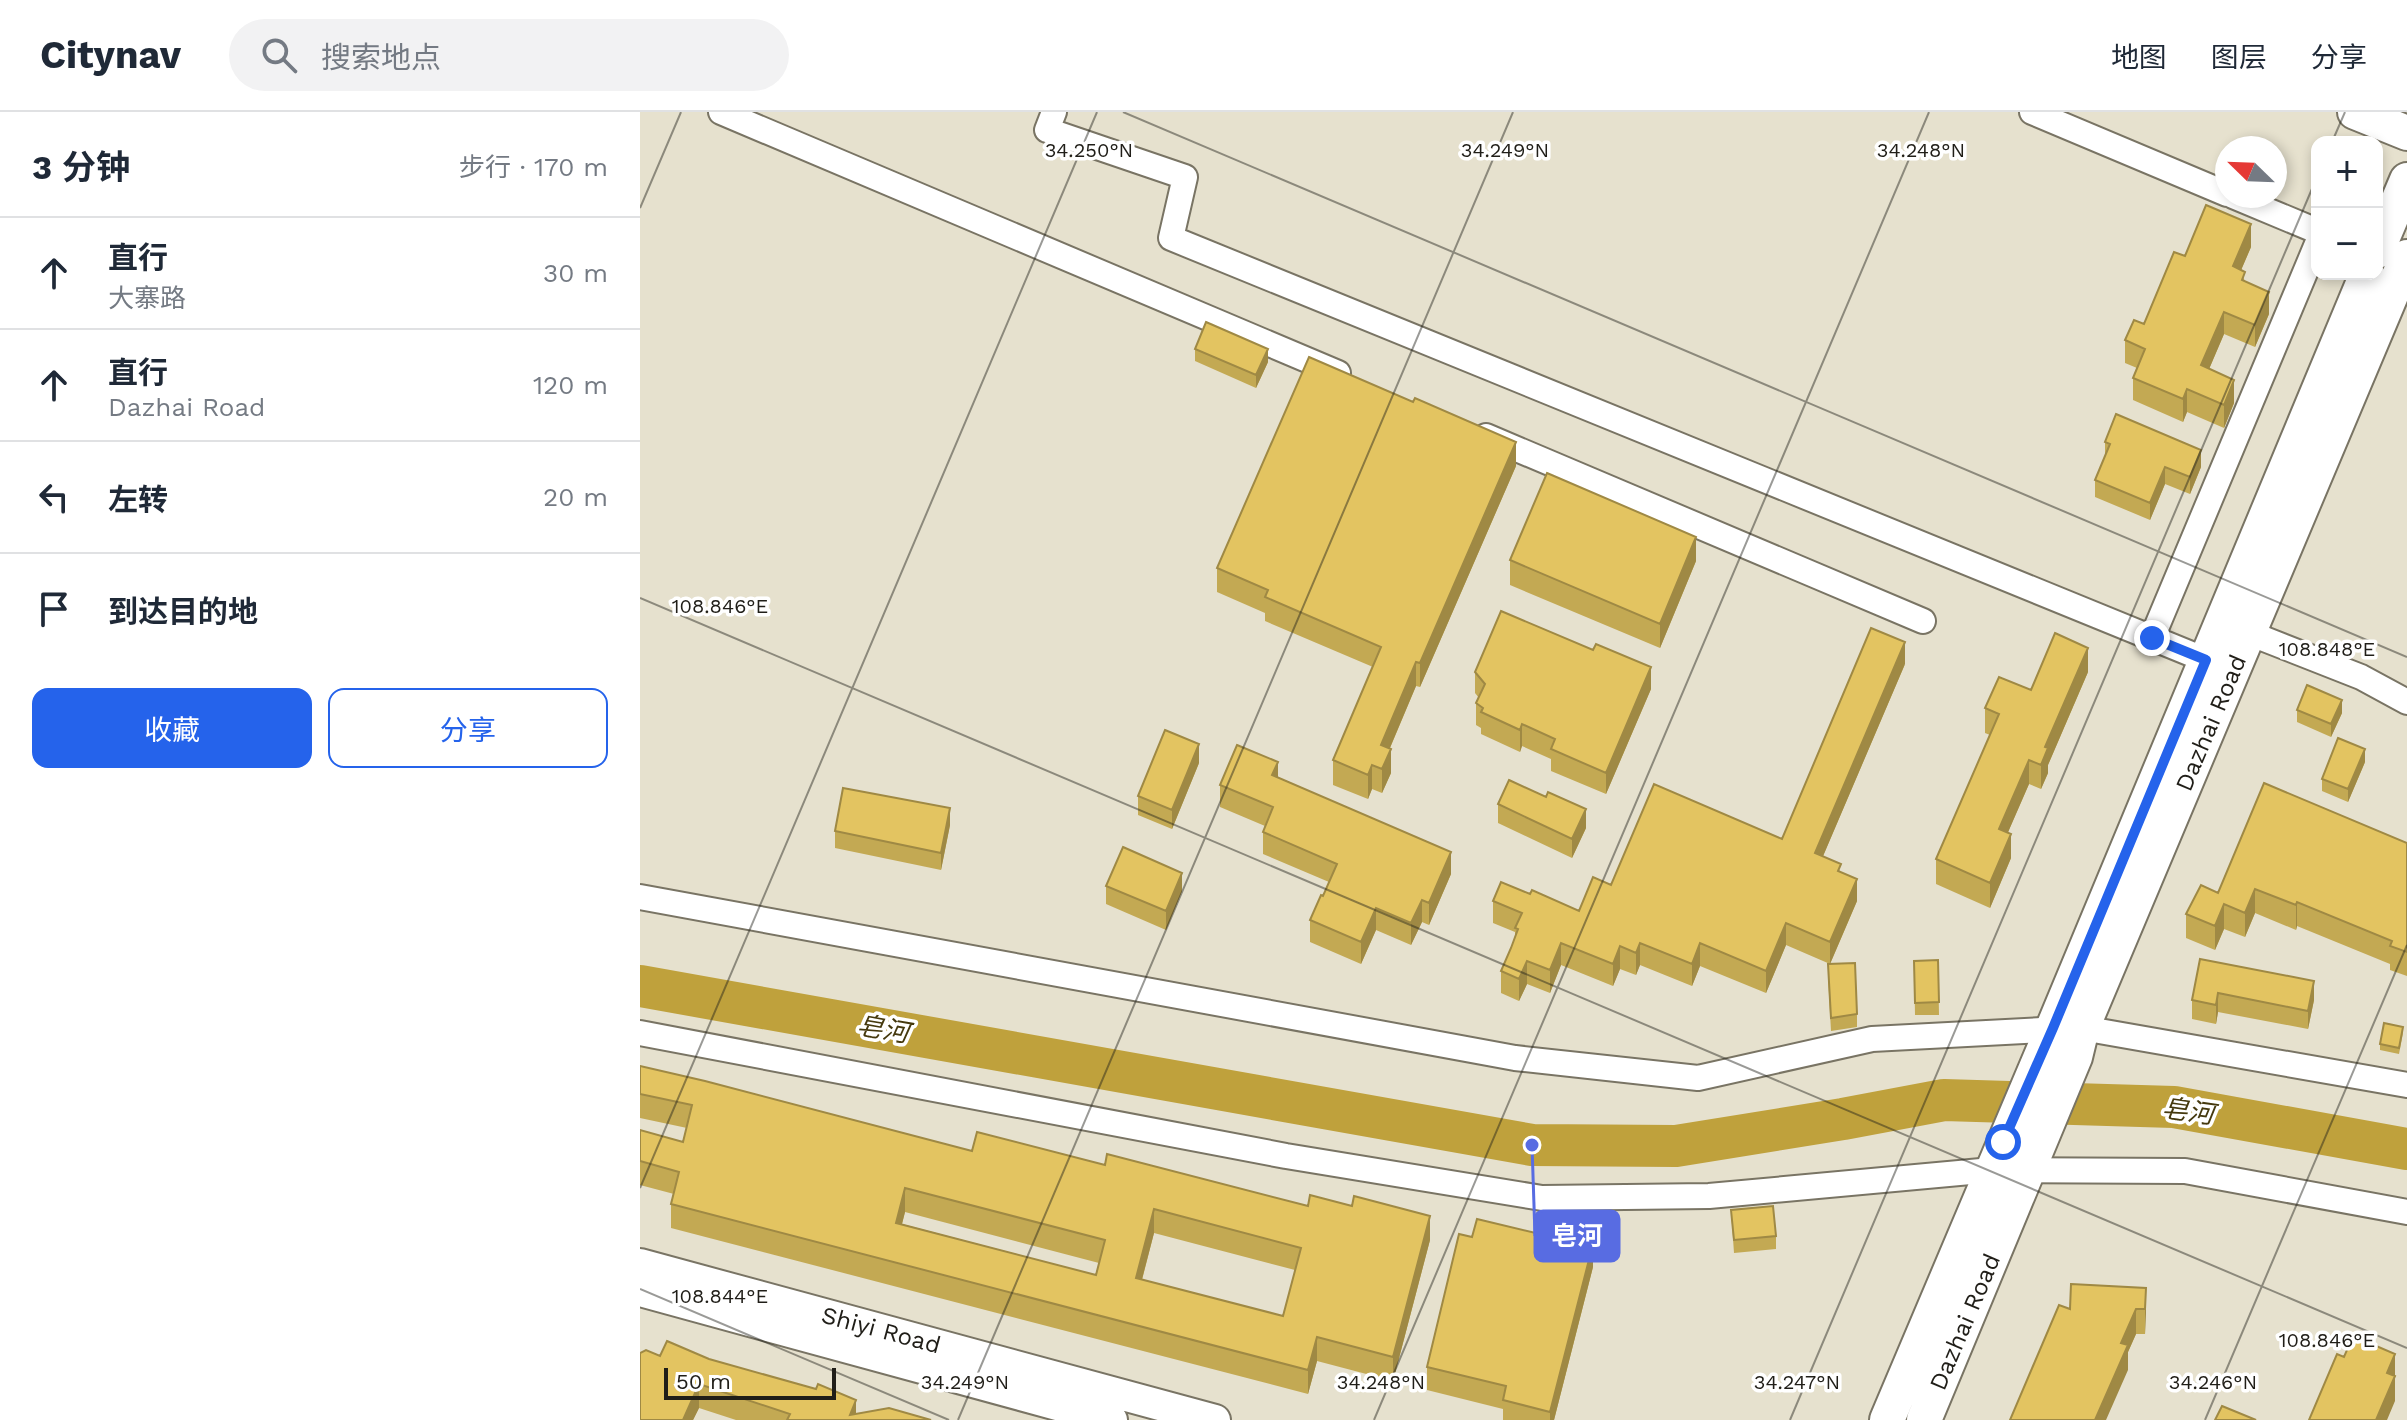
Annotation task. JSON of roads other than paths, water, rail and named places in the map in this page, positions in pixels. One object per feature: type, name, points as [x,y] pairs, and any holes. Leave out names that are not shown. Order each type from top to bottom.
[{"type":"main road","points":[[2355,112],[2407,133]]},
{"type":"main road","points":[[2383,237],[2407,180]]},
{"type":"main road","name":"Dazhai Road","points":[[1887,1420],[1997,1156],[2063,1042],[2249,633],[2394,276]]},
{"type":"main road","name":"Dazhai Road","points":[[1924,1420],[2042,1136],[2063,1042],[2206,660],[2394,276]]},
{"type":"street","points":[[721,112],[1366,385]]},
{"type":"street","points":[[1054,112],[1047,130],[1185,177],[1171,238],[2206,660]]},
{"type":"street","points":[[2032,112],[2215,189]]},
{"type":"street","points":[[2262,208],[2311,228]]},
{"type":"street","points":[[2152,638],[2311,258]]},
{"type":"street","points":[[1467,428],[1923,621]]},
{"type":"street","points":[[2249,633],[2361,677],[2407,702]]},
{"type":"street","points":[[640,897],[1515,1058],[1698,1078],[1872,1039],[2063,1042],[2407,1085]]},
{"type":"street","points":[[640,1033],[1286,1156],[1542,1198],[1709,1196],[1997,1156],[2029,1169],[2185,1171],[2407,1212]]},
{"type":"street","name":"Shiyi Road","points":[[640,1264],[1215,1420]]},
{"type":"street","name":"Shiyi Road","points":[[640,1291],[1112,1420]]},
{"type":"waterway","name":"皂河","points":[[640,986],[1532,1145],[1676,1146],[1944,1100],[2174,1107],[2407,1149]]},
{"type":"place","name":"皂河","points":[[1532,1145]]}]
